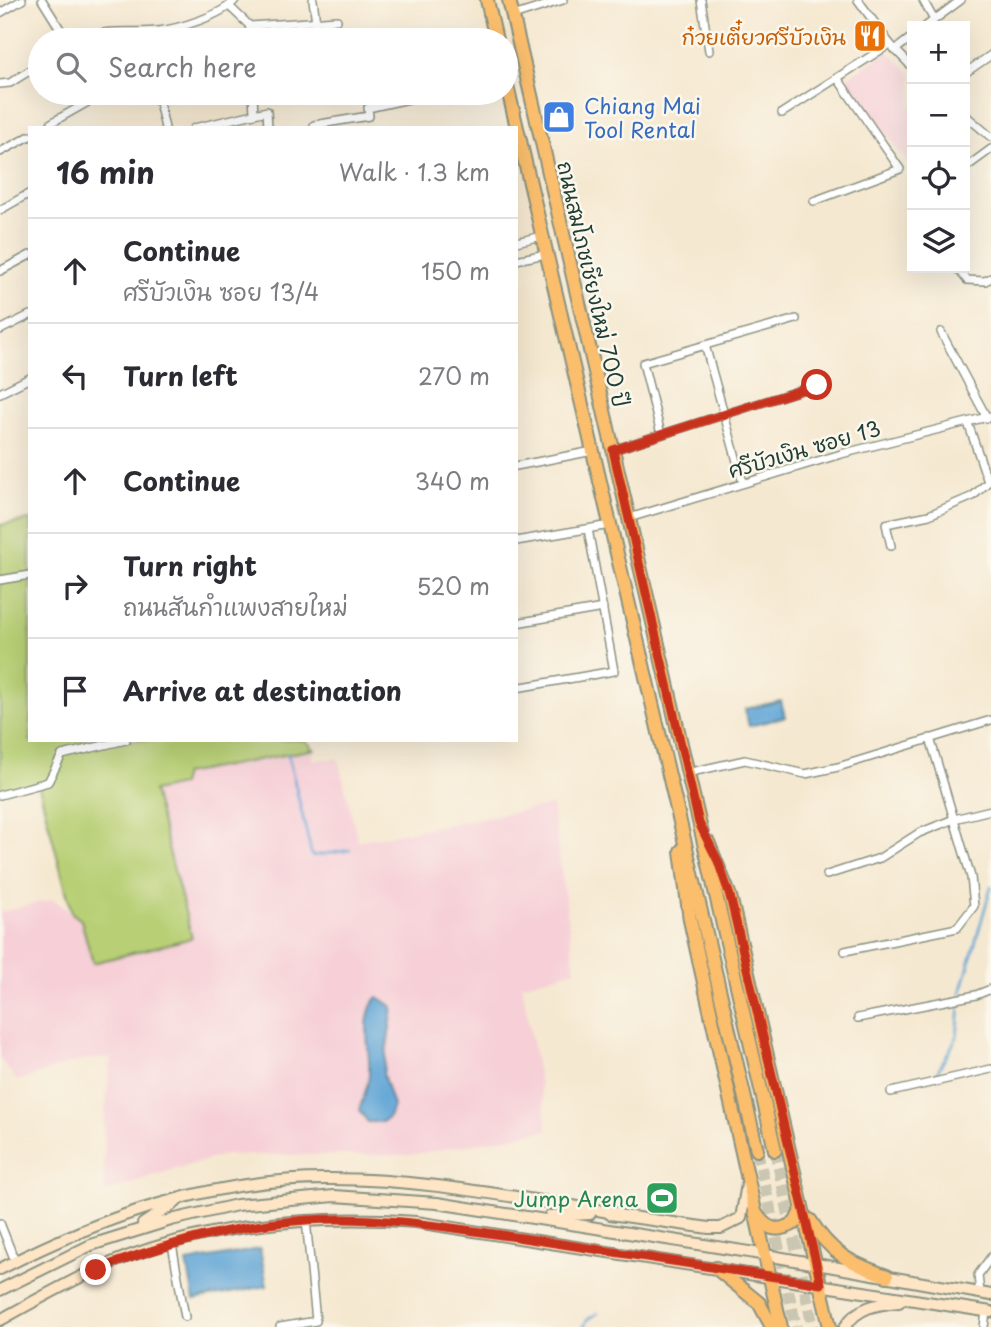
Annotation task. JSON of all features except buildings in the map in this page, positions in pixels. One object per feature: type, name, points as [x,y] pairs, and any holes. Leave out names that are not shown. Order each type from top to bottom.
[{"type":"main road","points":[[487,0],[493,28]]},
{"type":"main road","name":"ถนนสมโภชเชียงใหม่ 700 ปี","points":[[509,0],[516,28]]},
{"type":"main road","name":"ถนนสมโภชเชียงใหม่ 700 ปี","points":[[518,38],[775,1150]]},
{"type":"main road","name":"ถนนสมโภชเชียงใหม่ 700 ปี","points":[[512,105],[516,126]]},
{"type":"main road","name":"ถนนสมโภชเชียงใหม่ 700 ปี","points":[[518,133],[757,1150]]},
{"type":"main road","points":[[699,823],[718,861],[730,896],[830,1327]]},
{"type":"main road","points":[[681,826],[681,869],[690,920],[781,1327]]},
{"type":"main road","points":[[0,1269],[100,1222],[185,1196],[259,1183],[352,1179],[408,1183],[720,1228],[741,1218],[747,1181]]},
{"type":"main road","points":[[352,1179],[397,1199]]},
{"type":"main road","points":[[135,1230],[185,1196]]},
{"type":"main road","points":[[0,1290],[57,1260],[135,1230],[207,1211],[267,1201],[334,1196],[397,1199],[527,1217],[766,1255],[985,1294]]},
{"type":"main road","points":[[755,1213],[765,1226],[780,1229],[795,1223],[802,1208]]},
{"type":"main road","points":[[802,1208],[825,1244],[853,1264],[887,1276]]},
{"type":"main road","points":[[527,1217],[617,1213]]},
{"type":"main road","points":[[0,1320],[96,1270],[172,1244],[235,1230],[306,1220],[416,1223],[988,1312]]},
{"type":"main road","points":[[20,1259],[57,1260]]},
{"type":"main road","points":[[716,1268],[759,1303],[772,1327]]},
{"type":"main road","points":[[845,1327],[852,1317],[868,1307],[912,1300]]},
{"type":"street","points":[[0,13],[22,0]]},
{"type":"street","points":[[43,0],[60,28]]},
{"type":"street","points":[[313,0],[316,22]]},
{"type":"street","points":[[513,16],[563,0]]},
{"type":"street","points":[[701,0],[709,51]]},
{"type":"street","points":[[858,0],[907,62]]},
{"type":"street","points":[[923,0],[934,20],[961,0]]},
{"type":"street","points":[[170,28],[213,15],[232,3],[250,26],[337,20]]},
{"type":"street","points":[[782,113],[907,40]]},
{"type":"street","points":[[970,70],[991,55]]},
{"type":"street","points":[[0,84],[9,83],[28,71]]},
{"type":"street","points":[[814,201],[900,169],[838,79]]},
{"type":"street","points":[[51,123],[83,105]]},
{"type":"street","points":[[160,105],[165,126]]},
{"type":"street","points":[[254,105],[254,114]]},
{"type":"street","points":[[314,125],[369,116],[368,108],[382,105]]},
{"type":"street","points":[[203,126],[267,111],[268,126]]},
{"type":"street","points":[[970,119],[991,137]]},
{"type":"street","points":[[0,152],[28,137]]},
{"type":"street","points":[[970,164],[991,149]]},
{"type":"street","points":[[0,210],[28,194]]},
{"type":"street","points":[[518,242],[542,236]]},
{"type":"street","points":[[518,260],[546,254]]},
{"type":"street","points":[[0,271],[28,256]]},
{"type":"street","points":[[961,273],[967,280],[985,281],[991,278]]},
{"type":"street","points":[[0,330],[28,316]]},
{"type":"street","points":[[661,435],[643,363],[796,318]]},
{"type":"street","points":[[941,332],[989,417]]},
{"type":"street","points":[[705,345],[743,483]]},
{"type":"street","points":[[0,393],[28,379]]},
{"type":"street","points":[[613,450],[817,385]]},
{"type":"street","name":"ศรีบัวเงิน ซอย 13","points":[[629,519],[743,483],[989,417]]},
{"type":"street","points":[[891,546],[886,524],[929,515],[973,496],[988,482],[968,423]]},
{"type":"street","points":[[518,466],[593,451]]},
{"type":"street","points":[[518,541],[610,525]]},
{"type":"street","points":[[518,688],[614,671],[588,529]]},
{"type":"street","points":[[0,580],[28,575]]},
{"type":"street","points":[[518,622],[603,608]]},
{"type":"street","points":[[687,773],[745,760],[805,774],[838,767],[991,720]]},
{"type":"street","points":[[845,951],[957,928],[969,916],[974,906],[971,877],[930,738]]},
{"type":"street","points":[[0,794],[48,782],[62,755],[117,742]]},
{"type":"street","points":[[827,875],[870,862],[919,834],[954,819],[991,810]]},
{"type":"street","points":[[858,1018],[976,995],[991,989]]},
{"type":"street","points":[[891,1091],[991,1069]]},
{"type":"street","points":[[280,1327],[316,1321],[306,1220]]},
{"type":"street","points":[[0,1223],[20,1259]]},
{"type":"street","points":[[172,1244],[186,1317]]},
{"type":"street","points":[[985,1294],[978,1275],[991,1257]]},
{"type":"street","points":[[984,1327],[988,1312]]},
{"type":"shaded area","points":[[887,51],[907,69],[907,162],[845,79]]},
{"type":"shaded area","points":[[314,749],[312,760],[338,758],[358,841],[552,805],[575,970],[522,985],[548,1130],[410,1155],[225,1155],[154,1175],[104,1193],[104,1123],[111,1058],[86,1059],[17,1081],[0,1059],[0,912],[53,899],[81,920],[192,938],[153,791],[181,785],[183,774]]},
{"type":"green space","points":[[28,520],[28,742],[307,742],[314,749],[184,774],[181,785],[153,791],[192,938],[93,963],[81,920],[72,913],[38,783],[0,791],[0,525]]},
{"type":"water","points":[[781,701],[785,717],[749,726],[745,709]]},
{"type":"water","points":[[378,997],[393,1007],[383,1074],[393,1106],[389,1117],[382,1122],[368,1122],[359,1110],[369,1078],[367,1023],[372,1004]]},
{"type":"water","points":[[260,1249],[267,1286],[194,1300],[187,1262]]},
{"type":"waterway","points":[[288,754],[312,856],[350,850]]},
{"type":"waterway","points":[[961,993],[991,887]]},
{"type":"waterway","points":[[936,1074],[957,1037],[960,1005]]},
{"type":"waterway","points":[[584,1327],[587,1320],[598,1313]]},
{"type":"tunnel","points":[[757,1150],[796,1327]]},
{"type":"tunnel","points":[[775,1150],[813,1327]]},
{"type":"place","name":"ก๋วยเตี๋ยวศรีบัวเงิน","points":[[870,36]]},
{"type":"place","name":"Chiang Mai Tool Rental","points":[[559,117]]},
{"type":"place","name":"Jump Arena","points":[[662,1198]]},
{"type":"route","points":[[96,1270],[172,1244],[235,1230],[306,1220],[376,1219],[556,1243],[821,1284],[730,896],[718,861],[699,823],[613,450],[817,385]]}]
